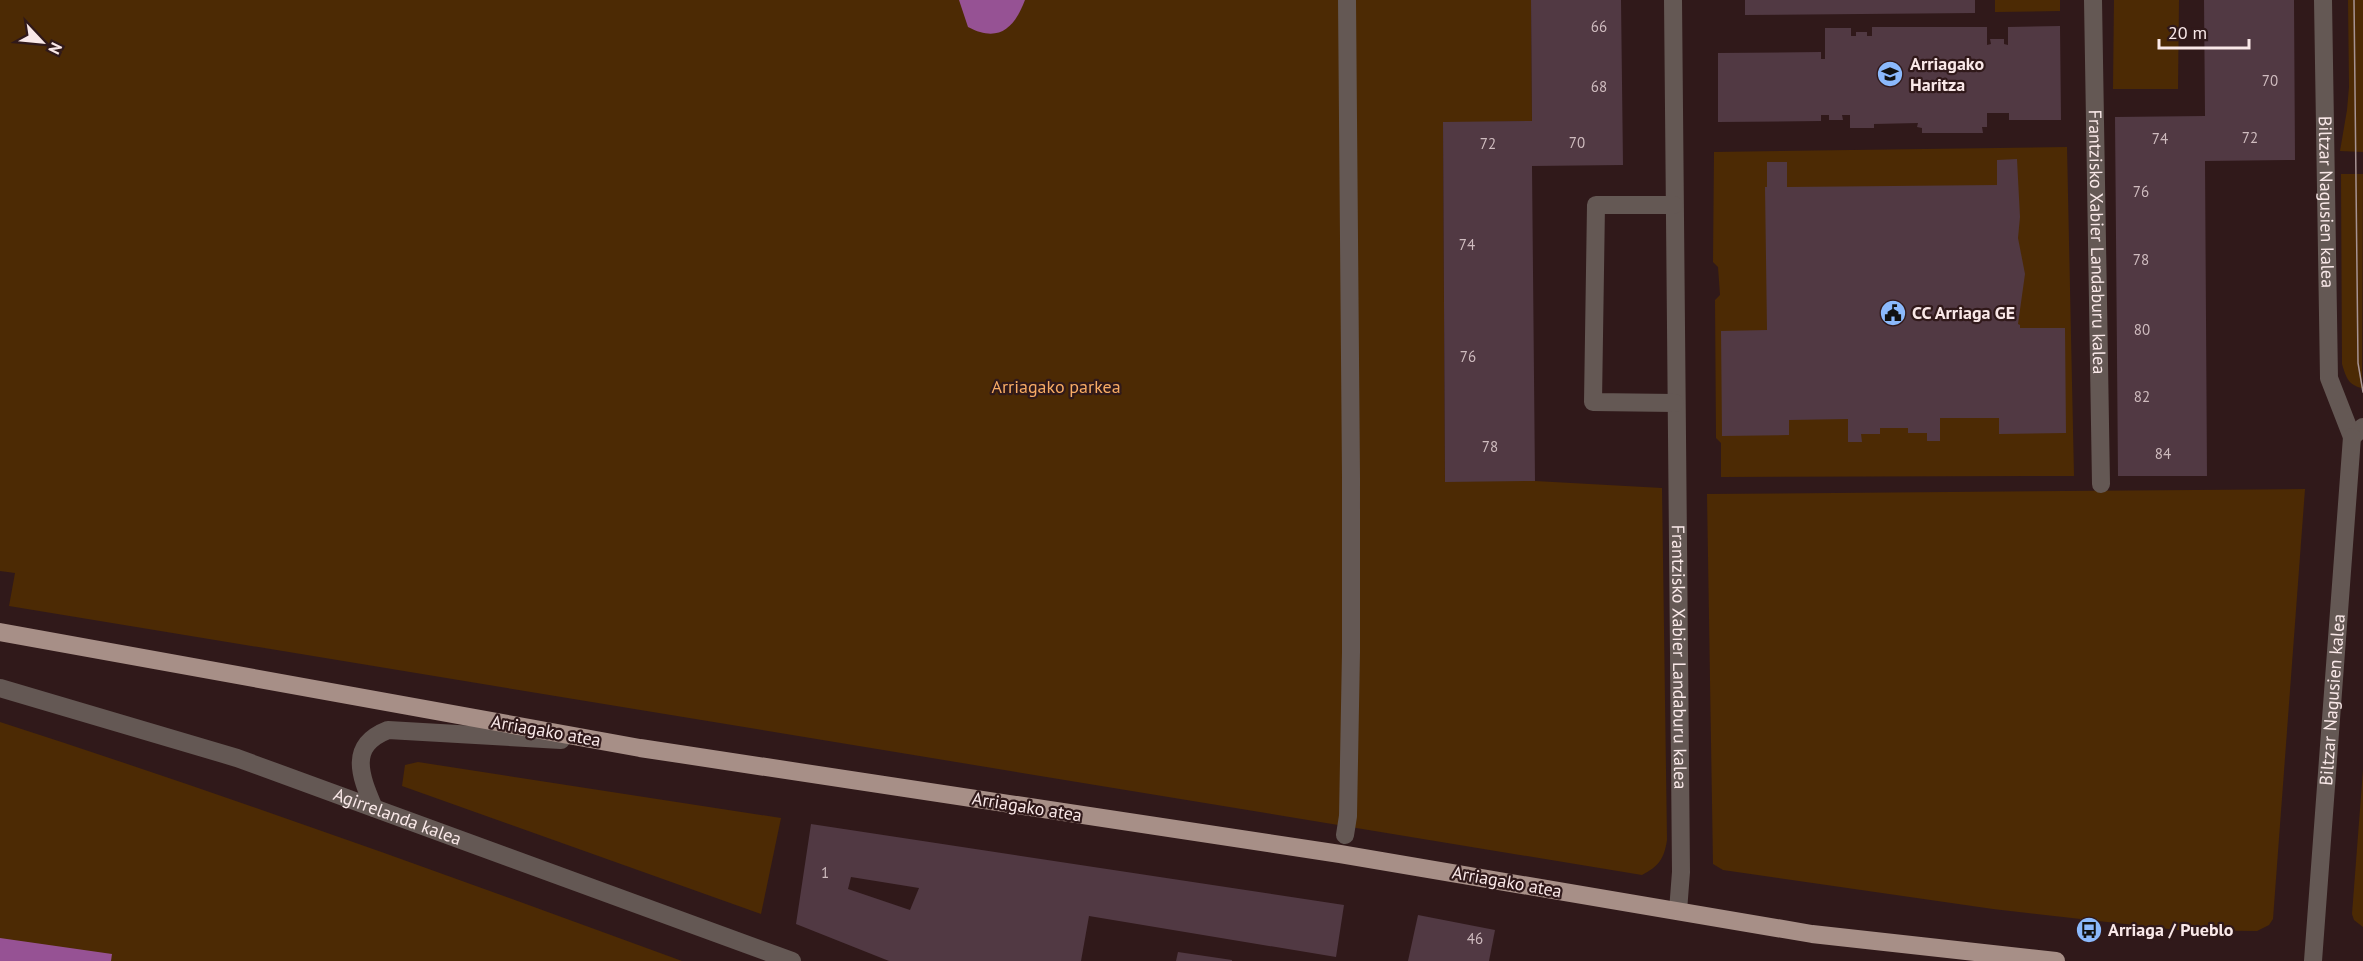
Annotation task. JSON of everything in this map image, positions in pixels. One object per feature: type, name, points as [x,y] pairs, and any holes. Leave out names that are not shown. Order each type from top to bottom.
[{"type":"main road","name":"Arriagako atea","points":[[0,632],[611,742],[1340,854],[1812,934],[2056,961]]},
{"type":"street","points":[[1345,835],[1348,816],[1351,652],[1347,0]]},
{"type":"street","name":"Frantzisko Xabier Landaburu kalea","points":[[1673,0],[1681,872],[1678,911]]},
{"type":"street","name":"Frantzisko Xabier Landaburu kalea","points":[[2093,0],[2101,484]]},
{"type":"street","name":"Biltzar Nagusien kalea","points":[[2313,961],[2357,432],[2329,378],[2323,0]]},
{"type":"street","points":[[1674,205],[1596,205],[1593,402],[1675,403]]},
{"type":"street","name":"Agirrelanda kalea","points":[[0,688],[237,758],[792,961]]},
{"type":"street","points":[[374,808],[360,771],[362,754],[374,735],[387,730],[611,742]]},
{"type":"green space","name":"Arriagako parkea","points":[[0,0],[1531,0],[1532,121],[1443,123],[1445,481],[1535,481],[1662,488],[1667,840],[1662,857],[1657,865],[1642,875],[9,606],[15,573],[0,571]]},
{"type":"green space","points":[[1995,0],[2060,0],[2060,11],[1995,12]]},
{"type":"green space","points":[[2114,0],[2179,0],[2178,89],[2113,89]]},
{"type":"green space","points":[[2348,0],[2363,0],[2363,152],[2340,151],[2349,87]]},
{"type":"green space","name":"CC Arriaga GE","points":[[2067,147],[2074,476],[1721,477],[1721,443],[1716,438],[1715,300],[1720,295],[1718,267],[1713,262],[1714,152]]},
{"type":"green space","points":[[2341,174],[2363,174],[2362,388],[2348,380],[2342,364]]},
{"type":"green space","points":[[2305,489],[2273,919],[2269,925],[2257,931],[2178,930],[1993,909],[1723,870],[1713,864],[1707,494]]},
{"type":"green space","points":[[0,722],[342,838],[682,961],[0,961]]},
{"type":"green space","points":[[418,762],[781,818],[761,914],[402,786],[405,765]]},
{"type":"green space","points":[[2363,770],[2363,927],[2354,920],[2352,914]]},
{"type":"shaded area","points":[[959,0],[1025,0],[1010,26],[988,34],[968,27]]},
{"type":"shaded area","points":[[0,938],[112,954],[111,961],[0,961]]},
{"type":"building","points":[[1531,0],[1621,0],[1623,165],[1532,166],[1535,481],[1445,482],[1443,122],[1532,121]]},
{"type":"building","points":[[1745,0],[1975,0],[1975,13],[1745,15]]},
{"type":"building","points":[[2204,0],[2294,0],[2295,160],[2205,161],[2207,476],[2118,476],[2115,117],[2205,116]]},
{"type":"building","points":[[2060,26],[2061,120],[2009,120],[2009,113],[1987,113],[1987,127],[1982,127],[1983,133],[1922,133],[1922,128],[1917,127],[1918,123],[1874,124],[1874,128],[1850,128],[1850,115],[1842,115],[1843,120],[1829,120],[1829,115],[1821,115],[1821,121],[1718,122],[1718,53],[1821,52],[1821,59],[1825,59],[1825,28],[1851,28],[1851,36],[1856,36],[1856,32],[1867,32],[1867,36],[1872,36],[1872,27],[1987,27],[1987,45],[1991,44],[1990,39],[2004,39],[2004,44],[2008,45],[2008,27]]},
{"type":"building","name":"CC Arriaga GE","points":[[2017,159],[2020,217],[2018,238],[2025,274],[2018,324],[2020,328],[2065,328],[2066,433],[1999,434],[1999,418],[1940,418],[1940,441],[1927,441],[1927,433],[1908,433],[1908,428],[1880,428],[1880,434],[1861,434],[1862,442],[1848,442],[1848,419],[1789,420],[1789,435],[1722,436],[1721,331],[1767,330],[1765,187],[1767,187],[1767,162],[1787,162],[1787,187],[1997,185],[1997,160]]},
{"type":"building","points":[[811,824],[1344,905],[1336,957],[1089,916],[1081,961],[889,961],[796,924]],"holes":[[[851,877],[919,888],[910,910],[848,889]]]},
{"type":"building","points":[[1418,915],[1495,930],[1489,961],[1408,961]]},
{"type":"building","points":[[1178,952],[1232,960],[1232,961],[1176,961]]},
{"type":"tram line","points":[[2354,0],[2358,363],[2363,392]]},
{"type":"place","name":"Arriagako Haritza","points":[[1890,74]]},
{"type":"place","name":"CC Arriaga GE","points":[[1893,313]]},
{"type":"place","name":"Arriaga / Pueblo","points":[[2089,930]]}]
